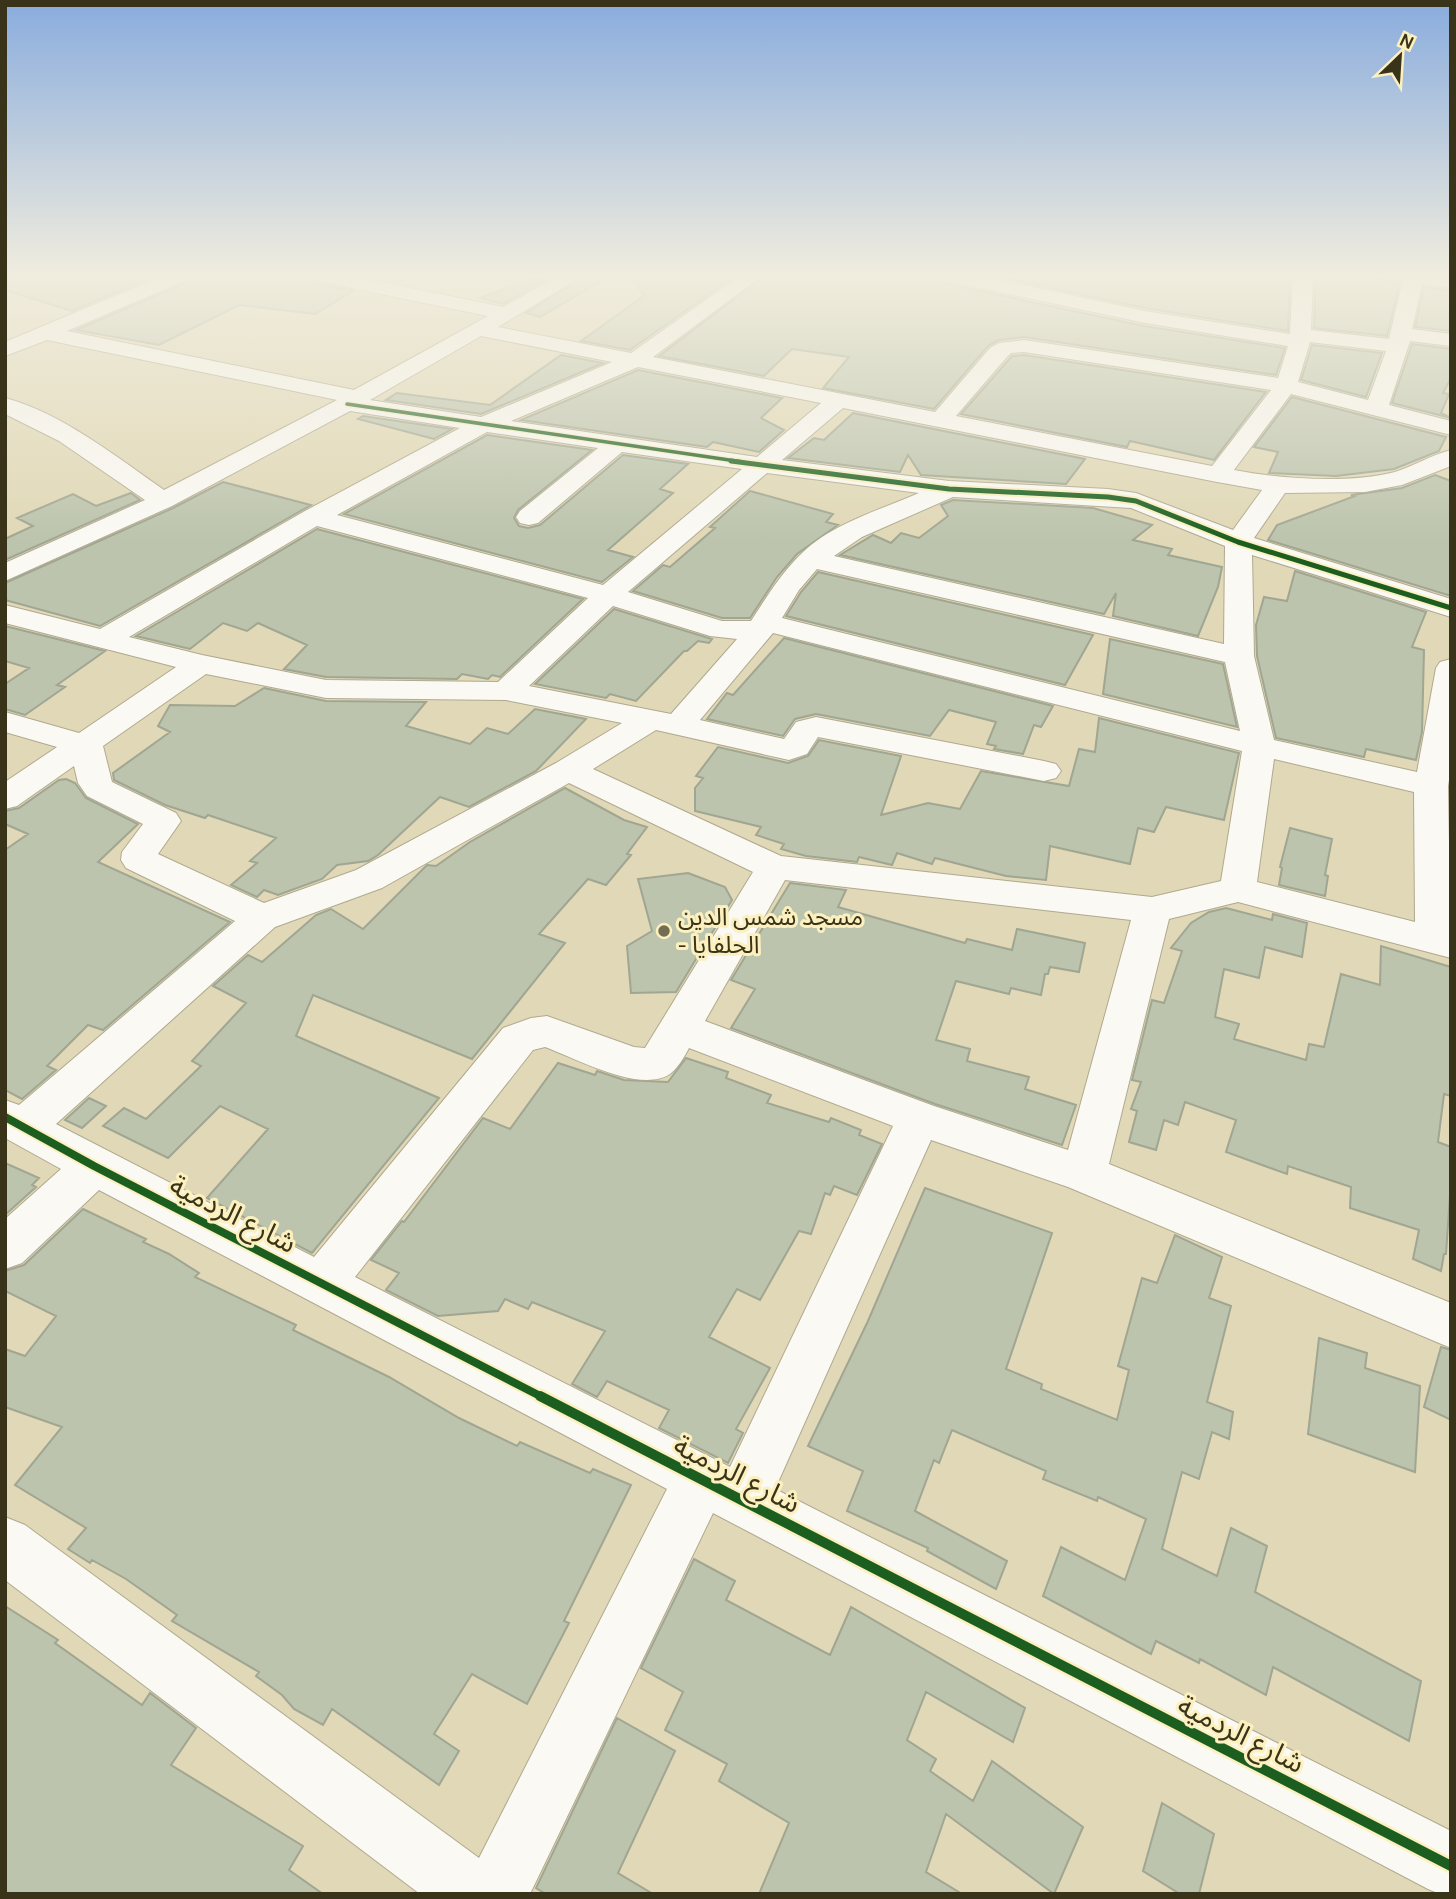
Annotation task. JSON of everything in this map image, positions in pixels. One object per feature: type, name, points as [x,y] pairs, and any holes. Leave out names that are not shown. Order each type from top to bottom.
[{"type":"street","points":[[176,364],[482,425],[761,466],[948,489],[1108,497],[1136,501],[1238,542],[1451,608]]},
{"type":"street","points":[[5,573],[163,501],[420,364]]},
{"type":"street","points":[[104,639],[314,517],[482,425],[628,364]]},
{"type":"street","points":[[648,364],[1278,486],[1365,484],[1402,478],[1451,457]]},
{"type":"street","points":[[941,419],[991,364]]},
{"type":"street","points":[[1148,364],[1286,386],[1451,428]]},
{"type":"street","points":[[1217,475],[1286,386],[1293,364]]},
{"type":"street","points":[[1376,409],[1392,364]]},
{"type":"street","points":[[506,691],[608,595],[840,399]]},
{"type":"street","points":[[5,405],[26,413],[103,458],[163,501]]},
{"type":"street","points":[[529,517],[617,444]]},
{"type":"street","points":[[1238,890],[1259,746],[1239,656],[1238,542],[1278,486]]},
{"type":"street","points":[[14,1122],[262,918],[369,879],[568,770],[664,723],[763,626],[787,586],[811,559],[853,531],[948,489]]},
{"type":"street","points":[[314,517],[608,595],[720,630],[763,626],[1431,786]]},
{"type":"street","points":[[811,559],[1239,656]]},
{"type":"street","points":[[10,618],[201,664],[326,689],[506,691],[789,750],[795,747],[807,729],[816,727],[1044,771]]},
{"type":"street","points":[[5,798],[201,664]]},
{"type":"street","points":[[568,770],[774,867],[1152,910],[1238,890],[1443,943],[1431,786],[1451,668]]},
{"type":"street","points":[[5,722],[86,745]]},
{"type":"street","points":[[86,745],[94,783],[99,789],[164,821],[140,852],[139,860],[262,918]]},
{"type":"street","points":[[322,1283],[518,1039],[531,1033],[547,1031],[632,1063],[653,1064],[664,1055],[774,867]]},
{"type":"street","points":[[1084,1174],[1152,910]]},
{"type":"street","points":[[681,1028],[919,1118],[1084,1174],[1451,1326]]},
{"type":"street","points":[[496,1894],[721,1490],[919,1118]]},
{"type":"street","name":"شارع الردمية","points":[[14,1122],[94,1166],[1451,1866]]},
{"type":"street","points":[[5,1249],[94,1166]]},
{"type":"street","points":[[5,1545],[474,1894]]},
{"type":"building","points":[[549,364],[602,364],[481,414],[386,400],[397,393],[490,405]]},
{"type":"building","points":[[699,364],[777,364],[764,376]]},
{"type":"building","points":[[843,364],[973,364],[934,409],[823,388]]},
{"type":"building","points":[[1005,364],[1080,364],[1266,392],[1214,460],[1130,441],[1127,447],[961,414]]},
{"type":"building","points":[[1201,364],[1280,364],[1276,375]]},
{"type":"building","points":[[1306,364],[1378,364],[1366,397],[1301,380]]},
{"type":"building","points":[[1405,364],[1451,364],[1451,378],[1443,393],[1449,394],[1441,413],[1451,418],[1392,403]]},
{"type":"building","points":[[638,370],[782,398],[761,418],[784,430],[759,452],[713,442],[707,447],[521,420]]},
{"type":"building","points":[[1292,397],[1446,437],[1439,451],[1394,469],[1336,476],[1269,473],[1278,452],[1254,447]]},
{"type":"building","points":[[853,413],[1085,459],[1066,484],[921,475],[908,455],[900,472],[788,458],[814,438],[824,440]]},
{"type":"building","points":[[363,416],[452,429],[434,439],[358,419]]},
{"type":"building","points":[[487,435],[592,450],[518,510],[514,518],[519,526],[528,528],[540,525],[623,455],[688,464],[660,489],[673,493],[608,550],[633,557],[602,582],[344,514]]},
{"type":"building","points":[[1435,475],[1451,481],[1451,596],[1268,540],[1277,525],[1355,496],[1351,495],[1402,488]]},
{"type":"building","points":[[223,482],[311,505],[100,626],[5,600],[5,583],[173,508]]},
{"type":"building","points":[[750,491],[833,514],[826,522],[838,525],[797,554],[777,577],[750,618],[722,618],[633,591],[663,565],[670,567],[715,528],[710,527]]},
{"type":"building","points":[[131,493],[140,500],[5,560],[5,539],[33,526],[17,518],[73,494],[96,506]]},
{"type":"building","points":[[953,500],[1093,508],[1152,525],[1133,540],[1172,549],[1168,555],[1222,567],[1218,587],[1198,636],[1113,616],[1116,593],[1104,614],[840,555],[873,535],[891,543],[901,533],[919,538],[948,516],[941,505]]},
{"type":"building","points":[[317,529],[583,599],[500,677],[492,675],[488,679],[462,674],[457,679],[326,677],[284,669],[307,645],[258,623],[247,631],[223,623],[190,649],[136,636]]},
{"type":"building","points":[[1295,571],[1426,612],[1412,647],[1424,650],[1422,732],[1416,760],[1366,749],[1364,757],[1276,738],[1257,656],[1256,625],[1264,597],[1287,601]]},
{"type":"building","points":[[818,572],[1093,635],[1065,685],[786,616]]},
{"type":"building","points":[[614,609],[712,639],[709,643],[698,641],[684,651],[636,701],[610,694],[606,698],[535,684]]},
{"type":"building","points":[[5,626],[105,651],[57,685],[65,687],[25,715],[5,709],[5,684],[29,668],[5,661]]},
{"type":"building","points":[[784,638],[1053,706],[1041,727],[1034,725],[1023,754],[994,749],[996,746],[987,744],[996,722],[949,710],[930,736],[816,714],[795,719],[783,736],[707,719],[727,693],[733,695]]},
{"type":"building","points":[[1110,639],[1223,664],[1237,727],[1103,694]]},
{"type":"building","points":[[264,688],[326,701],[426,702],[406,726],[470,744],[487,728],[508,734],[535,709],[586,719],[536,771],[469,807],[440,797],[378,855],[368,861],[337,865],[322,879],[278,895],[264,890],[257,897],[231,885],[257,863],[250,861],[276,838],[208,815],[205,818],[165,805],[114,780],[113,773],[170,732],[158,726],[170,705],[235,706]]},
{"type":"building","points":[[1099,718],[1239,753],[1224,820],[1166,807],[1154,832],[1138,828],[1130,864],[1050,846],[1046,880],[1006,876],[935,858],[932,864],[897,853],[892,865],[859,857],[857,862],[806,856],[781,849],[784,844],[756,835],[761,827],[695,811],[695,788],[703,778],[696,776],[718,747],[788,763],[808,756],[819,740],[901,756],[881,815],[928,803],[960,809],[981,771],[1069,786],[1079,749],[1095,752]]},
{"type":"building","points":[[66,779],[75,783],[86,798],[138,824],[98,862],[230,922],[103,1030],[88,1025],[47,1066],[56,1070],[22,1099],[5,1090],[5,850],[28,834],[5,824],[5,811],[19,808],[59,780]]},
{"type":"building","points":[[565,788],[624,820],[647,827],[627,854],[631,855],[606,885],[588,879],[539,934],[565,943],[472,1059],[313,995],[296,1036],[439,1098],[312,1253],[207,1198],[268,1129],[220,1106],[168,1158],[103,1126],[124,1108],[146,1119],[201,1066],[192,1061],[246,1003],[213,986],[248,955],[262,962],[316,915],[331,909],[363,929],[427,865],[436,866],[470,842]]},
{"type":"building","points":[[1290,828],[1332,839],[1325,875],[1328,876],[1325,896],[1279,885],[1280,867]]},
{"type":"building","points":[[688,873],[725,887],[732,900],[676,992],[631,993],[627,946],[652,931],[638,879]]},
{"type":"building","points":[[790,883],[846,890],[838,907],[965,943],[967,939],[1012,950],[1017,929],[1085,943],[1079,972],[1050,967],[1048,974],[1045,974],[1041,995],[1011,988],[1009,994],[956,981],[936,1040],[970,1049],[967,1061],[1029,1077],[1025,1089],[1076,1105],[1062,1145],[935,1104],[731,1028],[755,989],[731,980]]},
{"type":"building","points":[[1226,908],[1272,920],[1273,914],[1307,923],[1302,957],[1265,947],[1259,978],[1224,969],[1215,1017],[1239,1024],[1234,1039],[1306,1060],[1309,1044],[1324,1047],[1341,974],[1380,985],[1381,946],[1451,967],[1451,1096],[1444,1094],[1438,1142],[1451,1147],[1446,1254],[1441,1271],[1413,1259],[1419,1230],[1350,1208],[1351,1187],[1288,1166],[1287,1174],[1226,1152],[1236,1120],[1185,1102],[1178,1125],[1164,1120],[1156,1150],[1129,1142],[1137,1111],[1131,1109],[1141,1082],[1132,1080],[1152,1000],[1164,1003],[1182,951],[1171,948],[1191,923],[1209,912]]},
{"type":"building","points":[[686,1058],[728,1072],[726,1078],[771,1095],[767,1103],[829,1122],[831,1118],[861,1130],[859,1135],[882,1144],[857,1195],[834,1186],[830,1195],[825,1193],[811,1234],[799,1231],[760,1300],[737,1289],[709,1337],[770,1368],[736,1429],[743,1433],[728,1463],[659,1428],[669,1410],[607,1381],[597,1397],[572,1384],[605,1331],[532,1302],[528,1309],[505,1299],[498,1311],[438,1316],[386,1290],[399,1273],[371,1260],[402,1221],[404,1222],[483,1118],[510,1129],[558,1063],[595,1075],[597,1071],[624,1080],[668,1082]]},
{"type":"building","points":[[89,1098],[106,1106],[82,1128],[65,1120]]},
{"type":"building","points":[[5,1163],[39,1178],[32,1185],[36,1187],[5,1215]]},
{"type":"building","points":[[925,1188],[1052,1233],[1006,1369],[1042,1384],[1041,1389],[1117,1420],[1129,1370],[1118,1366],[1142,1278],[1157,1283],[1175,1235],[1222,1257],[1209,1298],[1231,1306],[1207,1402],[1233,1412],[1229,1439],[1212,1432],[1199,1479],[1182,1472],[1162,1549],[1217,1576],[1231,1528],[1267,1546],[1255,1592],[1421,1681],[1409,1741],[1273,1667],[1266,1695],[1200,1659],[1199,1663],[1156,1641],[1151,1654],[1043,1596],[1061,1547],[1125,1580],[1146,1519],[1098,1497],[1097,1501],[1043,1479],[1046,1471],[952,1430],[939,1463],[934,1460],[915,1511],[1007,1561],[996,1589],[927,1551],[928,1548],[847,1511],[863,1471],[808,1446],[868,1321]]},
{"type":"building","points":[[83,1209],[146,1239],[143,1242],[199,1273],[195,1277],[296,1325],[293,1330],[389,1377],[459,1418],[517,1446],[520,1442],[590,1473],[593,1469],[631,1485],[564,1621],[569,1623],[527,1704],[472,1674],[434,1734],[459,1751],[439,1785],[332,1709],[323,1725],[294,1709],[282,1695],[256,1676],[259,1672],[172,1621],[177,1615],[126,1579],[92,1560],[90,1563],[68,1549],[86,1528],[15,1485],[62,1427],[5,1407],[5,1349],[25,1356],[56,1316],[5,1291],[5,1271],[24,1265]]},
{"type":"building","points":[[1319,1338],[1367,1353],[1365,1368],[1420,1386],[1415,1472],[1308,1434]]},
{"type":"building","points":[[1441,1347],[1451,1350],[1451,1420],[1424,1407]]},
{"type":"building","points":[[694,1559],[735,1581],[726,1600],[830,1655],[851,1607],[1025,1708],[1013,1742],[926,1692],[907,1740],[936,1759],[930,1771],[973,1801],[992,1761],[1083,1827],[1054,1894],[946,1814],[926,1872],[962,1894],[759,1894],[789,1823],[719,1781],[727,1764],[665,1730],[683,1692],[641,1668]]},
{"type":"building","points":[[5,1606],[58,1640],[55,1643],[142,1705],[150,1693],[196,1728],[171,1765],[303,1846],[289,1870],[323,1894],[5,1894]]},
{"type":"building","points":[[617,1718],[675,1751],[618,1873],[653,1894],[546,1894],[536,1888]]},
{"type":"building","points":[[1162,1803],[1214,1834],[1199,1894],[1180,1894],[1143,1871]]},
{"type":"cycle path","points":[[347,404],[761,465],[949,489],[1108,497],[1136,501],[1238,542],[1451,608]]},
{"type":"cycle path","points":[[5,1117],[94,1166],[1451,1866]]},
{"type":"place","name":"مسجد شمس الدين - الحلفايا","points":[[664,931]]}]
